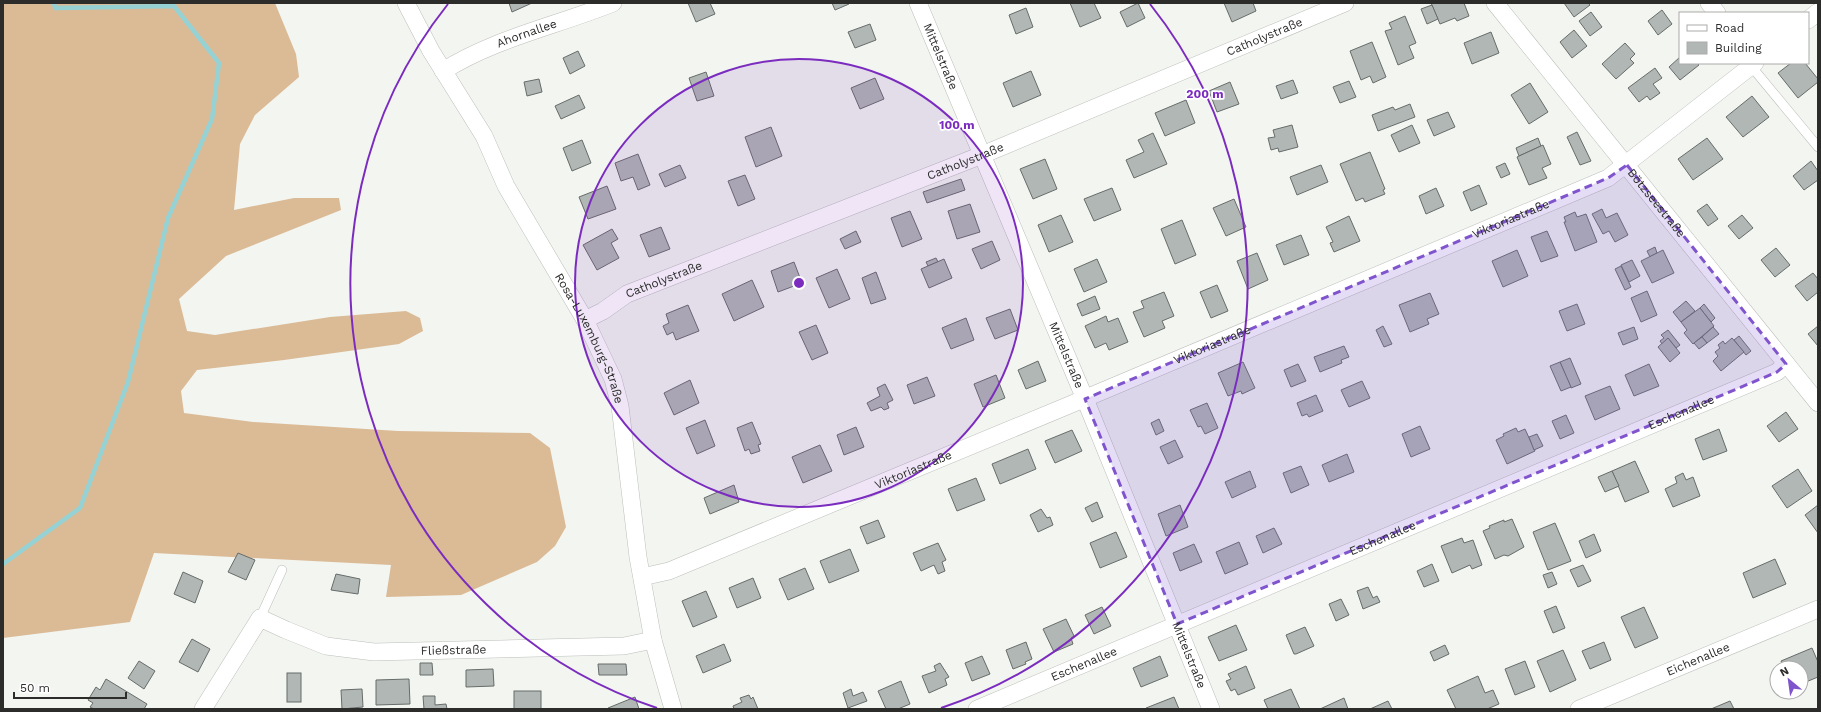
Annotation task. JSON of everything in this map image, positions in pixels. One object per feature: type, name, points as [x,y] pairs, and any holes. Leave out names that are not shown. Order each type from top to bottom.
[{"type":"street","name":"Rosa-Luxemburg-Straße","points":[[406,3],[444,71],[484,136],[506,186],[585,320],[613,379],[620,406],[642,577],[653,640],[673,709]]},
{"type":"street","name":"Ahornallee","points":[[444,71],[467,57],[523,34],[580,16],[612,3]]},
{"type":"street","name":"Mittelstraße","points":[[918,3],[1084,399],[1211,709]]},
{"type":"street","name":"Catholystraße","points":[[585,320],[604,311],[627,294],[982,154],[1346,3]]},
{"type":"street","name":"Bötzseestraße","points":[[1495,3],[1818,403]]},
{"type":"street","points":[[1709,3],[1716,12]]},
{"type":"street","points":[[1809,19],[1818,12]]},
{"type":"street","name":"Viktoriastraße","points":[[642,577],[669,571],[1084,399],[1601,181],[1626,165],[1753,64]]},
{"type":"street","name":"Eschenallee","points":[[977,709],[1776,372],[1786,364]]},
{"type":"street","name":"Eichenallee","points":[[1579,709],[1818,608]]},
{"type":"street","points":[[203,709],[260,618]]},
{"type":"street","name":"Fließstraße","points":[[260,618],[326,646],[374,652],[624,646],[653,640]]},
{"type":"lane","points":[[1753,64],[1818,147]]},
{"type":"lane","points":[[260,618],[282,570]]},
{"type":"highlighted area","points":[[1627,165],[1786,364],[1777,372],[1177,624],[1085,399],[1608,178]]},
{"type":"shaded area","points":[[3,3],[275,3],[296,54],[299,77],[255,115],[240,144],[234,210],[294,198],[339,198],[341,210],[226,256],[179,299],[187,331],[215,335],[330,317],[406,311],[420,318],[423,331],[399,344],[197,370],[181,391],[184,413],[253,422],[398,431],[530,433],[550,448],[566,527],[555,546],[537,562],[461,595],[386,597],[391,565],[154,553],[130,622],[3,638]]},
{"type":"building","points":[[509,3],[532,3],[512,12]]},
{"type":"building","points":[[688,3],[710,3],[715,14],[696,22]]},
{"type":"building","points":[[832,3],[848,3],[849,4],[835,10]]},
{"type":"building","points":[[1070,3],[1094,3],[1101,18],[1080,27]]},
{"type":"building","points":[[1138,3],[1145,18],[1127,27],[1120,12]]},
{"type":"building","points":[[1224,3],[1253,3],[1256,11],[1232,22]]},
{"type":"building","points":[[1431,3],[1464,3],[1469,16],[1457,21],[1455,18],[1440,24]]},
{"type":"building","points":[[1564,3],[1588,3],[1590,5],[1574,17]]},
{"type":"building","points":[[1432,5],[1438,19],[1427,24],[1421,9]]},
{"type":"building","points":[[1026,8],[1033,27],[1016,34],[1009,15]]},
{"type":"building","points":[[1662,10],[1672,24],[1658,35],[1648,21]]},
{"type":"building","points":[[1591,12],[1602,27],[1590,36],[1579,21]]},
{"type":"building","points":[[1405,16],[1416,43],[1409,46],[1414,58],[1398,65],[1385,31],[1392,29],[1389,23]]},
{"type":"building","points":[[870,24],[876,40],[855,48],[848,32]]},
{"type":"building","points":[[1574,30],[1587,46],[1572,58],[1560,42]]},
{"type":"building","points":[[1491,32],[1499,53],[1472,64],[1464,43]]},
{"type":"building","points":[[1372,42],[1386,77],[1373,83],[1370,76],[1361,80],[1350,51]]},
{"type":"building","points":[[1625,43],[1635,54],[1630,59],[1634,63],[1616,79],[1602,64]]},
{"type":"building","points":[[578,51],[585,66],[570,74],[563,58]]},
{"type":"building","points":[[1679,58],[1679,64],[1699,65],[1680,80],[1669,67]]},
{"type":"building","points":[[1790,64],[1806,64],[1818,79],[1818,82],[1798,98],[1778,73]]},
{"type":"building","points":[[1655,68],[1662,78],[1653,84],[1660,93],[1650,100],[1647,96],[1639,102],[1628,88]]},
{"type":"building","points":[[1031,71],[1041,95],[1013,107],[1003,83]]},
{"type":"building","points":[[706,72],[714,96],[697,101],[689,78]]},
{"type":"building","points":[[875,78],[884,99],[860,109],[851,88]]},
{"type":"building","points":[[539,79],[542,92],[527,96],[524,82]]},
{"type":"building","points":[[1293,80],[1298,93],[1281,99],[1276,86]]},
{"type":"building","points":[[1349,81],[1356,97],[1340,103],[1333,87]]},
{"type":"building","points":[[1230,82],[1239,104],[1217,112],[1209,91]]},
{"type":"building","points":[[1530,83],[1548,112],[1529,124],[1511,95]]},
{"type":"building","points":[[579,95],[585,108],[561,119],[555,106]]},
{"type":"building","points":[[1752,96],[1769,117],[1743,137],[1726,117]]},
{"type":"building","points":[[1186,100],[1195,123],[1165,136],[1155,113]]},
{"type":"building","points":[[1410,104],[1415,117],[1378,131],[1372,115],[1393,107],[1395,110]]},
{"type":"building","points":[[1448,112],[1455,127],[1434,136],[1427,120]]},
{"type":"building","points":[[1292,125],[1298,147],[1279,152],[1278,148],[1271,150],[1268,138],[1275,137],[1273,130]]},
{"type":"building","points":[[1412,125],[1420,143],[1399,152],[1391,135]]},
{"type":"building","points":[[771,127],[782,156],[756,167],[745,137]]},
{"type":"building","points":[[1577,132],[1591,161],[1580,165],[1567,137]]},
{"type":"building","points":[[1153,133],[1167,164],[1134,178],[1126,160],[1144,152],[1138,140]]},
{"type":"building","points":[[1538,138],[1541,146],[1519,156],[1516,148]]},
{"type":"building","points":[[1707,138],[1723,159],[1693,180],[1678,159]]},
{"type":"building","points":[[582,140],[591,163],[572,171],[563,148]]},
{"type":"building","points":[[1543,145],[1551,164],[1542,168],[1547,178],[1529,185],[1517,157]]},
{"type":"building","points":[[1370,152],[1385,189],[1383,190],[1385,194],[1365,202],[1363,198],[1356,201],[1340,164]]},
{"type":"building","points":[[638,154],[650,185],[638,190],[633,177],[621,181],[615,163]]},
{"type":"building","points":[[1045,159],[1057,189],[1033,199],[1020,169]]},
{"type":"building","points":[[1811,161],[1818,171],[1818,180],[1804,190],[1793,176]]},
{"type":"building","points":[[1505,163],[1510,174],[1501,178],[1496,167]]},
{"type":"building","points":[[680,165],[686,178],[665,187],[659,174]]},
{"type":"building","points":[[1321,165],[1328,182],[1297,195],[1290,177]]},
{"type":"building","points":[[745,175],[755,199],[738,206],[728,181]]},
{"type":"building","points":[[961,179],[965,190],[927,203],[923,192]]},
{"type":"building","points":[[1479,185],[1487,204],[1471,211],[1463,192]]},
{"type":"building","points":[[607,186],[616,209],[588,219],[579,197]]},
{"type":"building","points":[[1112,188],[1121,210],[1094,221],[1084,199]]},
{"type":"building","points":[[1436,188],[1444,206],[1426,214],[1419,196]]},
{"type":"building","points":[[1234,199],[1246,227],[1226,236],[1213,208]]},
{"type":"building","points":[[970,204],[980,232],[957,239],[948,211]]},
{"type":"building","points":[[1707,204],[1718,219],[1708,226],[1697,211]]},
{"type":"building","points":[[1602,209],[1606,218],[1617,213],[1628,235],[1615,242],[1609,231],[1603,234],[1592,214]]},
{"type":"building","points":[[910,211],[922,239],[902,247],[891,218]]},
{"type":"building","points":[[1575,212],[1577,217],[1586,214],[1597,242],[1575,251],[1564,222],[1566,222],[1564,217]]},
{"type":"building","points":[[1061,215],[1073,242],[1049,252],[1038,225]]},
{"type":"building","points":[[1742,215],[1753,228],[1739,239],[1728,226]]},
{"type":"building","points":[[1349,216],[1360,241],[1334,252],[1330,243],[1333,242],[1326,227]]},
{"type":"building","points":[[1182,220],[1196,255],[1175,264],[1161,229]]},
{"type":"building","points":[[661,227],[670,249],[649,257],[640,235]]},
{"type":"building","points":[[612,229],[618,239],[611,243],[619,258],[597,270],[583,245]]},
{"type":"building","points":[[856,231],[861,242],[845,249],[840,239]]},
{"type":"building","points":[[1547,231],[1558,256],[1541,262],[1531,237]]},
{"type":"building","points":[[1301,235],[1309,255],[1284,265],[1276,245]]},
{"type":"building","points":[[992,241],[1000,260],[981,269],[972,249]]},
{"type":"building","points":[[1655,247],[1657,253],[1650,257],[1647,251]]},
{"type":"building","points":[[1776,248],[1790,265],[1775,277],[1761,260]]},
{"type":"building","points":[[1517,250],[1528,276],[1503,287],[1492,261]]},
{"type":"building","points":[[1663,250],[1674,273],[1652,283],[1641,261]]},
{"type":"building","points":[[1257,253],[1268,280],[1248,289],[1237,261]]},
{"type":"building","points":[[936,258],[938,262],[928,266],[926,262]]},
{"type":"building","points":[[944,259],[952,278],[929,288],[921,269]]},
{"type":"building","points":[[1097,259],[1107,282],[1084,292],[1074,269]]},
{"type":"building","points":[[1632,260],[1640,276],[1629,282],[1621,265]]},
{"type":"building","points":[[794,262],[802,283],[778,292],[771,271]]},
{"type":"building","points":[[1621,266],[1631,287],[1625,290],[1615,269]]},
{"type":"building","points":[[837,269],[850,299],[829,308],[816,278]]},
{"type":"building","points":[[876,272],[886,299],[871,304],[862,278]]},
{"type":"building","points":[[1813,273],[1818,279],[1818,292],[1807,301],[1795,286]]},
{"type":"building","points":[[752,280],[764,307],[734,321],[722,294]]},
{"type":"building","points":[[1217,285],[1228,311],[1211,318],[1200,292]]},
{"type":"building","points":[[1647,291],[1657,315],[1641,322],[1631,298]]},
{"type":"building","points":[[1164,292],[1174,316],[1162,321],[1165,328],[1144,337],[1133,312],[1144,308],[1141,301]]},
{"type":"building","points":[[1430,293],[1439,314],[1427,319],[1429,324],[1410,332],[1399,305]]},
{"type":"building","points":[[1095,296],[1100,309],[1082,316],[1077,304]]},
{"type":"building","points":[[1686,301],[1695,311],[1681,322],[1673,312]]},
{"type":"building","points":[[1577,304],[1585,324],[1567,331],[1559,311]]},
{"type":"building","points":[[1704,304],[1715,318],[1711,322],[1700,308]]},
{"type":"building","points":[[688,305],[699,331],[676,340],[673,332],[667,335],[663,326],[669,323],[666,314]]},
{"type":"building","points":[[1700,308],[1714,326],[1693,344],[1684,333],[1687,330],[1681,322]]},
{"type":"building","points":[[1010,309],[1018,330],[995,339],[986,318]]},
{"type":"building","points":[[1106,316],[1108,322],[1118,318],[1128,342],[1109,350],[1106,343],[1095,348],[1085,326]]},
{"type":"building","points":[[966,318],[974,340],[951,349],[942,328]]},
{"type":"building","points":[[816,325],[828,353],[812,360],[799,332]]},
{"type":"building","points":[[1383,326],[1392,344],[1384,347],[1376,330]]},
{"type":"building","points":[[1818,326],[1818,346],[1808,334]]},
{"type":"building","points":[[1634,327],[1638,339],[1623,345],[1618,333]]},
{"type":"building","points":[[1713,327],[1719,334],[1707,343],[1702,337]]},
{"type":"building","points":[[1668,330],[1680,345],[1676,348],[1668,338],[1662,344],[1660,341],[1664,338],[1661,335]]},
{"type":"building","points":[[1739,336],[1751,351],[1746,355],[1734,340]]},
{"type":"building","points":[[1702,337],[1707,343],[1699,349],[1694,343]]},
{"type":"building","points":[[1668,338],[1680,353],[1670,362],[1658,347]]},
{"type":"building","points":[[1732,338],[1744,352],[1721,371],[1713,361],[1718,356],[1715,352],[1720,348],[1718,345],[1723,341],[1725,344]]},
{"type":"building","points":[[1344,346],[1349,357],[1341,360],[1342,363],[1320,372],[1314,357]]},
{"type":"building","points":[[1570,358],[1581,384],[1571,388],[1560,362]]},
{"type":"building","points":[[1038,361],[1046,381],[1026,389],[1018,370]]},
{"type":"building","points":[[1243,362],[1255,388],[1242,394],[1241,391],[1228,396],[1218,373]]},
{"type":"building","points":[[1560,362],[1571,387],[1561,391],[1550,366]]},
{"type":"building","points":[[1298,364],[1306,381],[1291,387],[1284,370]]},
{"type":"building","points":[[1649,364],[1659,386],[1634,396],[1625,375]]},
{"type":"building","points":[[996,375],[1005,398],[983,407],[974,384]]},
{"type":"building","points":[[927,377],[935,396],[914,404],[907,385]]},
{"type":"building","points":[[690,380],[699,403],[674,415],[664,393]]},
{"type":"building","points":[[1362,381],[1370,398],[1349,407],[1341,390]]},
{"type":"building","points":[[885,384],[893,400],[887,403],[889,408],[884,410],[881,407],[871,411],[867,403],[880,396],[877,388]]},
{"type":"building","points":[[1610,386],[1620,409],[1595,420],[1585,396]]},
{"type":"building","points":[[1316,395],[1323,411],[1309,417],[1307,414],[1302,416],[1297,403]]},
{"type":"building","points":[[1207,403],[1218,428],[1205,434],[1201,426],[1198,427],[1190,410]]},
{"type":"building","points":[[1786,412],[1798,429],[1779,442],[1767,426]]},
{"type":"building","points":[[1566,415],[1574,433],[1560,439],[1552,421]]},
{"type":"building","points":[[1159,419],[1164,431],[1156,435],[1151,423]]},
{"type":"building","points":[[705,420],[715,446],[697,454],[686,428]]},
{"type":"building","points":[[752,422],[761,444],[758,445],[760,451],[751,454],[749,449],[745,451],[737,428]]},
{"type":"building","points":[[1420,426],[1430,449],[1411,457],[1402,434]]},
{"type":"building","points":[[856,427],[864,447],[844,455],[837,435]]},
{"type":"building","points":[[1516,428],[1518,432],[1525,429],[1535,451],[1507,464],[1496,440],[1504,436],[1503,434]]},
{"type":"building","points":[[1719,429],[1727,451],[1703,460],[1695,439]]},
{"type":"building","points":[[1072,430],[1082,451],[1055,463],[1045,441]]},
{"type":"building","points":[[1537,434],[1543,446],[1534,450],[1529,437]]},
{"type":"building","points":[[1175,440],[1183,457],[1168,464],[1160,447]]},
{"type":"building","points":[[820,445],[832,471],[803,483],[792,457]]},
{"type":"building","points":[[1028,449],[1036,469],[1000,484],[992,464]]},
{"type":"building","points":[[1347,454],[1354,472],[1329,482],[1322,465]]},
{"type":"building","points":[[1635,461],[1649,492],[1625,502],[1612,471]]},
{"type":"building","points":[[1301,466],[1309,485],[1291,493],[1283,473]]},
{"type":"building","points":[[1798,469],[1812,491],[1787,508],[1772,486]]},
{"type":"building","points":[[1250,471],[1256,487],[1232,498],[1225,482]]},
{"type":"building","points":[[1612,471],[1619,486],[1605,492],[1598,477]]},
{"type":"building","points":[[1683,473],[1686,480],[1693,477],[1700,496],[1673,507],[1665,489],[1677,483],[1675,477]]},
{"type":"building","points":[[976,478],[985,500],[957,511],[948,489]]},
{"type":"building","points":[[734,485],[739,502],[710,514],[704,498]]},
{"type":"building","points":[[1097,502],[1103,517],[1092,522],[1085,508]]},
{"type":"building","points":[[1180,505],[1188,527],[1166,536],[1158,514]]},
{"type":"building","points":[[1818,505],[1818,533],[1805,515]]},
{"type":"building","points":[[1041,509],[1047,518],[1050,517],[1053,525],[1038,532],[1030,515]]},
{"type":"building","points":[[1512,519],[1524,547],[1508,556],[1504,555],[1495,559],[1483,531],[1490,528],[1489,526],[1504,520],[1504,522]]},
{"type":"building","points":[[878,520],[885,537],[867,544],[860,527]]},
{"type":"building","points":[[1555,523],[1571,561],[1548,570],[1533,532]]},
{"type":"building","points":[[1274,528],[1282,544],[1263,553],[1256,536]]},
{"type":"building","points":[[1116,532],[1127,557],[1100,568],[1090,543]]},
{"type":"building","points":[[1594,534],[1601,551],[1586,558],[1579,541]]},
{"type":"building","points":[[1462,538],[1464,543],[1473,540],[1482,565],[1472,569],[1470,565],[1452,573],[1441,546]]},
{"type":"building","points":[[1239,542],[1248,564],[1225,574],[1216,552]]},
{"type":"building","points":[[938,543],[946,560],[942,562],[945,571],[938,574],[934,565],[921,571],[913,553]]},
{"type":"building","points":[[1194,544],[1202,562],[1180,571],[1173,553]]},
{"type":"building","points":[[850,549],[859,571],[829,583],[820,561]]},
{"type":"building","points":[[238,553],[255,560],[246,580],[228,572]]},
{"type":"building","points":[[1775,559],[1786,584],[1753,598],[1743,573]]},
{"type":"building","points":[[1432,564],[1439,581],[1424,587],[1417,571]]},
{"type":"building","points":[[1583,565],[1591,581],[1578,587],[1570,570]]},
{"type":"building","points":[[805,568],[814,589],[788,600],[779,579]]},
{"type":"building","points":[[183,572],[203,581],[195,603],[174,594]]},
{"type":"building","points":[[1552,572],[1557,584],[1548,588],[1543,575]]},
{"type":"building","points":[[336,574],[360,579],[358,594],[331,590]]},
{"type":"building","points":[[753,578],[761,598],[737,608],[729,588]]},
{"type":"building","points":[[1368,587],[1373,598],[1377,596],[1380,602],[1363,609],[1357,591]]},
{"type":"building","points":[[706,591],[717,617],[693,627],[682,601]]},
{"type":"building","points":[[1341,599],[1349,615],[1336,621],[1329,604]]},
{"type":"building","points":[[1556,606],[1565,628],[1553,633],[1544,611]]},
{"type":"building","points":[[1102,607],[1111,626],[1094,634],[1085,615]]},
{"type":"building","points":[[1644,607],[1658,638],[1635,648],[1621,617]]},
{"type":"building","points":[[1066,619],[1074,636],[1071,638],[1073,644],[1054,652],[1043,629]]},
{"type":"building","points":[[1236,625],[1247,650],[1219,661],[1208,637]]},
{"type":"building","points":[[1305,627],[1314,646],[1294,654],[1286,635]]},
{"type":"building","points":[[192,639],[210,649],[198,672],[179,662]]},
{"type":"building","points":[[1026,642],[1032,659],[1025,662],[1026,664],[1013,669],[1006,650]]},
{"type":"building","points":[[1604,642],[1611,660],[1590,669],[1582,651]]},
{"type":"building","points":[[724,644],[731,661],[703,673],[696,656]]},
{"type":"building","points":[[1445,645],[1449,654],[1434,661],[1430,652]]},
{"type":"building","points":[[1812,648],[1818,662],[1818,677],[1809,681],[1809,660],[1783,660]]},
{"type":"building","points":[[1563,650],[1576,680],[1550,692],[1537,661]]},
{"type":"building","points":[[982,656],[990,674],[972,681],[965,663]]},
{"type":"building","points":[[1160,656],[1168,676],[1141,687],[1133,668]]},
{"type":"building","points":[[139,661],[155,671],[144,689],[128,678]]},
{"type":"building","points":[[1525,661],[1535,687],[1515,695],[1505,669]]},
{"type":"building","points":[[420,663],[432,663],[433,675],[420,675]]},
{"type":"building","points":[[940,663],[949,677],[945,679],[947,685],[929,693],[922,676],[936,671],[934,666]]},
{"type":"building","points":[[598,664],[626,664],[627,675],[599,675]]},
{"type":"building","points":[[1246,666],[1255,688],[1238,695],[1235,689],[1231,691],[1226,681],[1231,679],[1228,674]]},
{"type":"building","points":[[493,669],[494,686],[466,687],[466,670]]},
{"type":"building","points":[[287,673],[301,673],[301,702],[287,702]]},
{"type":"building","points":[[1478,676],[1485,693],[1493,690],[1499,704],[1487,709],[1456,709],[1447,690]]},
{"type":"building","points":[[106,679],[147,704],[144,709],[94,709],[90,707],[93,703],[88,700],[96,687],[100,690]]},
{"type":"building","points":[[409,679],[410,704],[376,705],[376,680]]},
{"type":"building","points":[[901,681],[910,704],[898,709],[886,709],[878,691]]},
{"type":"building","points":[[362,689],[363,707],[342,709],[341,690]]},
{"type":"building","points":[[851,689],[853,696],[863,692],[867,701],[848,708],[843,693]]},
{"type":"building","points":[[1291,689],[1300,709],[1268,709],[1264,700]]},
{"type":"building","points":[[514,691],[541,691],[541,709],[514,709]]},
{"type":"building","points":[[749,695],[751,699],[753,697],[758,709],[734,709],[733,706],[742,702],[740,698]]},
{"type":"building","points":[[423,696],[435,696],[435,705],[446,704],[447,709],[424,709]]},
{"type":"building","points":[[635,697],[639,709],[608,708]]},
{"type":"building","points":[[1174,697],[1179,709],[1146,708]]},
{"type":"building","points":[[1344,698],[1348,709],[1320,709]]},
{"type":"building","points":[[1388,701],[1392,709],[1370,709]]},
{"type":"building","points":[[1730,701],[1734,709],[1711,709]]},
{"type":"waterway","points":[[3,564],[80,508],[128,382],[168,218],[212,119],[219,63],[174,6],[55,8],[54,3]]}]
